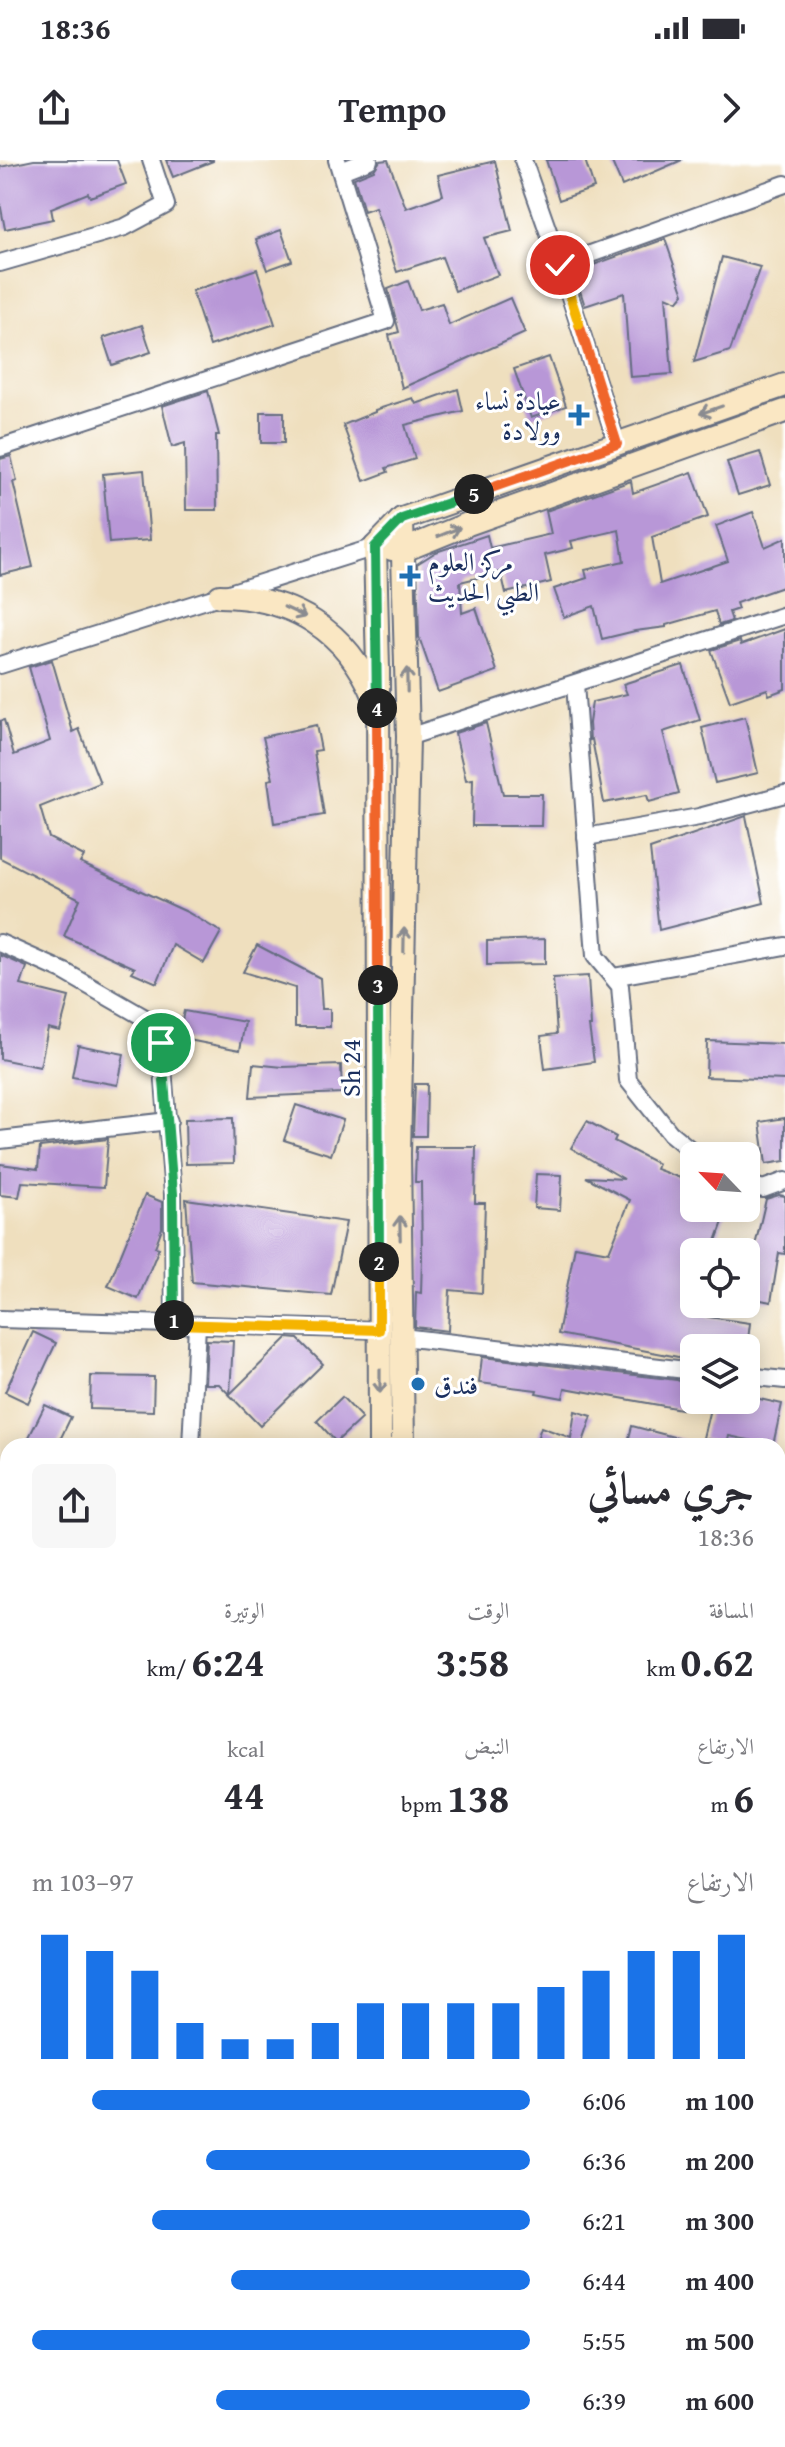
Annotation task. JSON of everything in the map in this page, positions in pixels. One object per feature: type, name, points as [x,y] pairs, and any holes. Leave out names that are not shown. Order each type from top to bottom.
[{"type":"street","points":[[0,263],[125,227],[166,205],[151,160]]},
{"type":"street","points":[[0,448],[386,321],[339,166],[369,160]]},
{"type":"street","points":[[523,160],[617,444]]},
{"type":"street","points":[[560,265],[785,184]]},
{"type":"street","points":[[375,547],[402,519],[785,385]]},
{"type":"street","points":[[0,665],[375,547],[404,550],[468,524],[785,411]]},
{"type":"street","name":"Sh 24","points":[[402,519],[408,737],[399,1154],[403,1438]]},
{"type":"street","name":"Sh 24","points":[[375,547],[380,1438]]},
{"type":"street","points":[[220,596],[265,600],[308,617],[343,646],[369,684],[377,705]]},
{"type":"street","points":[[408,737],[785,615]]},
{"type":"street","points":[[575,684],[595,956],[620,986],[628,1080],[670,1133],[681,1142]]},
{"type":"street","points":[[586,837],[699,817],[785,794]]},
{"type":"street","points":[[0,943],[65,972],[145,1018],[161,1043],[173,1194],[174,1324]]},
{"type":"street","points":[[613,977],[785,946]]},
{"type":"street","points":[[0,1140],[169,1121]]},
{"type":"street","points":[[760,1188],[785,1181]]},
{"type":"street","points":[[0,1319],[379,1330]]},
{"type":"street","points":[[191,1438],[197,1325]]},
{"type":"street","points":[[402,1337],[680,1369]]},
{"type":"street","points":[[760,1377],[785,1380]]},
{"type":"building","points":[[34,160],[117,160],[126,184],[90,197],[88,193],[51,208],[53,219],[5,229],[0,203],[0,167]]},
{"type":"building","points":[[166,160],[213,160],[213,161],[173,177]]},
{"type":"building","points":[[388,160],[406,208],[443,195],[438,175],[495,161],[512,231],[484,238],[498,275],[455,291],[442,257],[397,272],[375,207],[364,211],[354,178],[374,170],[380,161]]},
{"type":"building","points":[[546,160],[585,160],[594,188],[559,200]]},
{"type":"building","points":[[611,160],[682,160],[622,186]]},
{"type":"building","points":[[281,230],[292,261],[267,270],[256,239]]},
{"type":"building","points":[[665,239],[684,294],[678,301],[666,296],[672,374],[630,377],[624,293],[585,306],[574,272]]},
{"type":"building","points":[[722,257],[760,267],[730,351],[694,362]]},
{"type":"building","points":[[257,269],[275,324],[210,346],[192,291]]},
{"type":"building","points":[[408,281],[419,310],[442,303],[449,325],[510,298],[525,333],[402,388],[389,335],[399,332],[388,289]]},
{"type":"building","points":[[142,325],[151,352],[112,365],[103,338]]},
{"type":"building","points":[[549,357],[566,406],[531,418],[514,369]]},
{"type":"building","points":[[458,389],[463,411],[405,425],[415,459],[386,468],[388,472],[364,481],[343,425],[375,410],[413,398],[416,404]]},
{"type":"building","points":[[208,391],[219,435],[216,435],[217,510],[186,510],[185,443],[172,447],[162,406]]},
{"type":"building","points":[[261,412],[284,412],[284,443],[261,443]]},
{"type":"building","points":[[760,452],[770,485],[738,495],[727,462]]},
{"type":"building","points":[[11,456],[17,481],[13,482],[33,567],[0,575],[0,459]]},
{"type":"building","points":[[144,470],[150,540],[109,543],[103,474]]},
{"type":"building","points":[[692,472],[708,517],[652,537],[660,584],[728,561],[716,526],[753,512],[765,547],[785,538],[785,586],[736,603],[738,609],[729,612],[732,621],[719,625],[715,611],[666,627],[602,639],[594,606],[564,617],[554,589],[587,578],[585,570],[624,561],[619,530],[571,541],[573,548],[545,555],[551,582],[506,593],[501,572],[460,582],[462,613],[476,608],[497,671],[438,692],[419,637],[417,564],[436,552],[487,535],[490,548],[551,534],[546,511],[631,481],[633,493]]},
{"type":"building","points":[[785,629],[785,689],[769,695],[767,689],[730,702],[711,650],[740,641],[741,645]]},
{"type":"building","points":[[52,660],[73,732],[79,729],[100,783],[40,807],[49,838],[84,856],[80,863],[187,912],[221,932],[204,963],[173,945],[157,983],[132,972],[135,968],[64,936],[80,899],[0,858],[0,721],[4,720],[14,755],[50,741],[29,667]]},
{"type":"building","points":[[683,665],[700,720],[663,732],[679,794],[649,802],[647,795],[604,803],[590,740],[592,702],[627,694],[623,684]]},
{"type":"building","points":[[745,717],[758,773],[715,783],[702,728]]},
{"type":"building","points":[[486,723],[503,794],[542,794],[541,826],[472,826],[473,779],[466,780],[455,733]]},
{"type":"building","points":[[316,725],[321,750],[314,751],[324,815],[274,823],[268,780],[273,779],[263,737]]},
{"type":"building","points":[[746,816],[764,903],[659,930],[650,849]]},
{"type":"building","points":[[545,939],[545,964],[487,965],[487,941]]},
{"type":"building","points":[[257,945],[320,978],[322,1009],[330,1009],[330,1027],[295,1027],[295,988],[243,972]]},
{"type":"building","points":[[0,955],[27,967],[21,985],[69,997],[60,1031],[48,1028],[40,1067],[0,1059]]},
{"type":"building","points":[[588,976],[589,1026],[594,1062],[545,1069],[541,1036],[557,1034],[553,978]]},
{"type":"building","points":[[184,1011],[245,1022],[240,1050],[178,1038]]},
{"type":"building","points":[[707,1041],[785,1044],[785,1080],[706,1077]]},
{"type":"building","points":[[78,1045],[124,1054],[118,1085],[72,1077]]},
{"type":"building","points":[[253,1064],[283,1067],[341,1065],[342,1093],[250,1097]]},
{"type":"building","points":[[415,1084],[427,1084],[426,1136],[413,1136]]},
{"type":"building","points":[[296,1105],[343,1120],[331,1155],[284,1140]]},
{"type":"building","points":[[233,1118],[234,1163],[186,1164],[185,1119]]},
{"type":"building","points":[[785,1118],[785,1161],[766,1164],[760,1122]]},
{"type":"building","points":[[587,1121],[616,1137],[614,1141],[658,1164],[656,1169],[680,1178],[680,1222],[723,1222],[717,1238],[680,1238],[680,1318],[715,1318],[750,1323],[749,1334],[680,1334],[680,1357],[558,1334],[575,1246],[609,1252],[630,1200],[586,1177],[624,1179],[571,1148]]},
{"type":"building","points":[[108,1139],[104,1187],[22,1182],[19,1197],[0,1195],[0,1164],[38,1169],[40,1147]]},
{"type":"building","points":[[416,1147],[476,1147],[475,1203],[485,1203],[482,1293],[450,1290],[448,1331],[415,1327],[416,1292],[421,1293],[422,1257],[421,1182],[415,1182]]},
{"type":"building","points":[[536,1174],[562,1175],[560,1210],[534,1208]]},
{"type":"building","points":[[145,1195],[162,1202],[162,1228],[155,1247],[159,1248],[138,1299],[108,1286]]},
{"type":"building","points":[[785,1196],[785,1254],[779,1253],[771,1302],[760,1300],[760,1238],[757,1238],[766,1199]]},
{"type":"building","points":[[186,1199],[346,1222],[331,1295],[192,1282]]},
{"type":"building","points":[[33,1332],[56,1343],[28,1403],[5,1392]]},
{"type":"building","points":[[287,1338],[298,1339],[323,1364],[260,1426],[219,1384],[205,1384],[207,1340],[233,1341],[230,1394]]},
{"type":"building","points":[[482,1357],[677,1380],[680,1381],[680,1409],[565,1388],[563,1398],[536,1393],[537,1390],[479,1383]]},
{"type":"building","points":[[91,1376],[154,1377],[153,1411],[90,1409]]},
{"type":"building","points":[[342,1397],[362,1418],[340,1438],[332,1438],[317,1421]]},
{"type":"building","points":[[760,1399],[782,1404],[775,1438],[703,1438],[709,1414],[760,1414]]},
{"type":"building","points":[[45,1405],[71,1417],[61,1438],[28,1438]]},
{"type":"building","points":[[575,1411],[592,1416],[584,1438],[571,1438]]},
{"type":"building","points":[[632,1426],[678,1438],[629,1438]]},
{"type":"building","points":[[541,1427],[571,1438],[538,1438]]},
{"type":"place","name":"عيادة نساء وولادة","points":[[579,415]]},
{"type":"place","name":"مركز العلوم الطبي الحديث","points":[[410,576]]},
{"type":"place","name":"فندق","points":[[418,1384]]},
{"type":"route","points":[[161,1043],[173,1194],[174,1324],[379,1330],[375,547],[402,519],[617,444],[560,265]]}]
